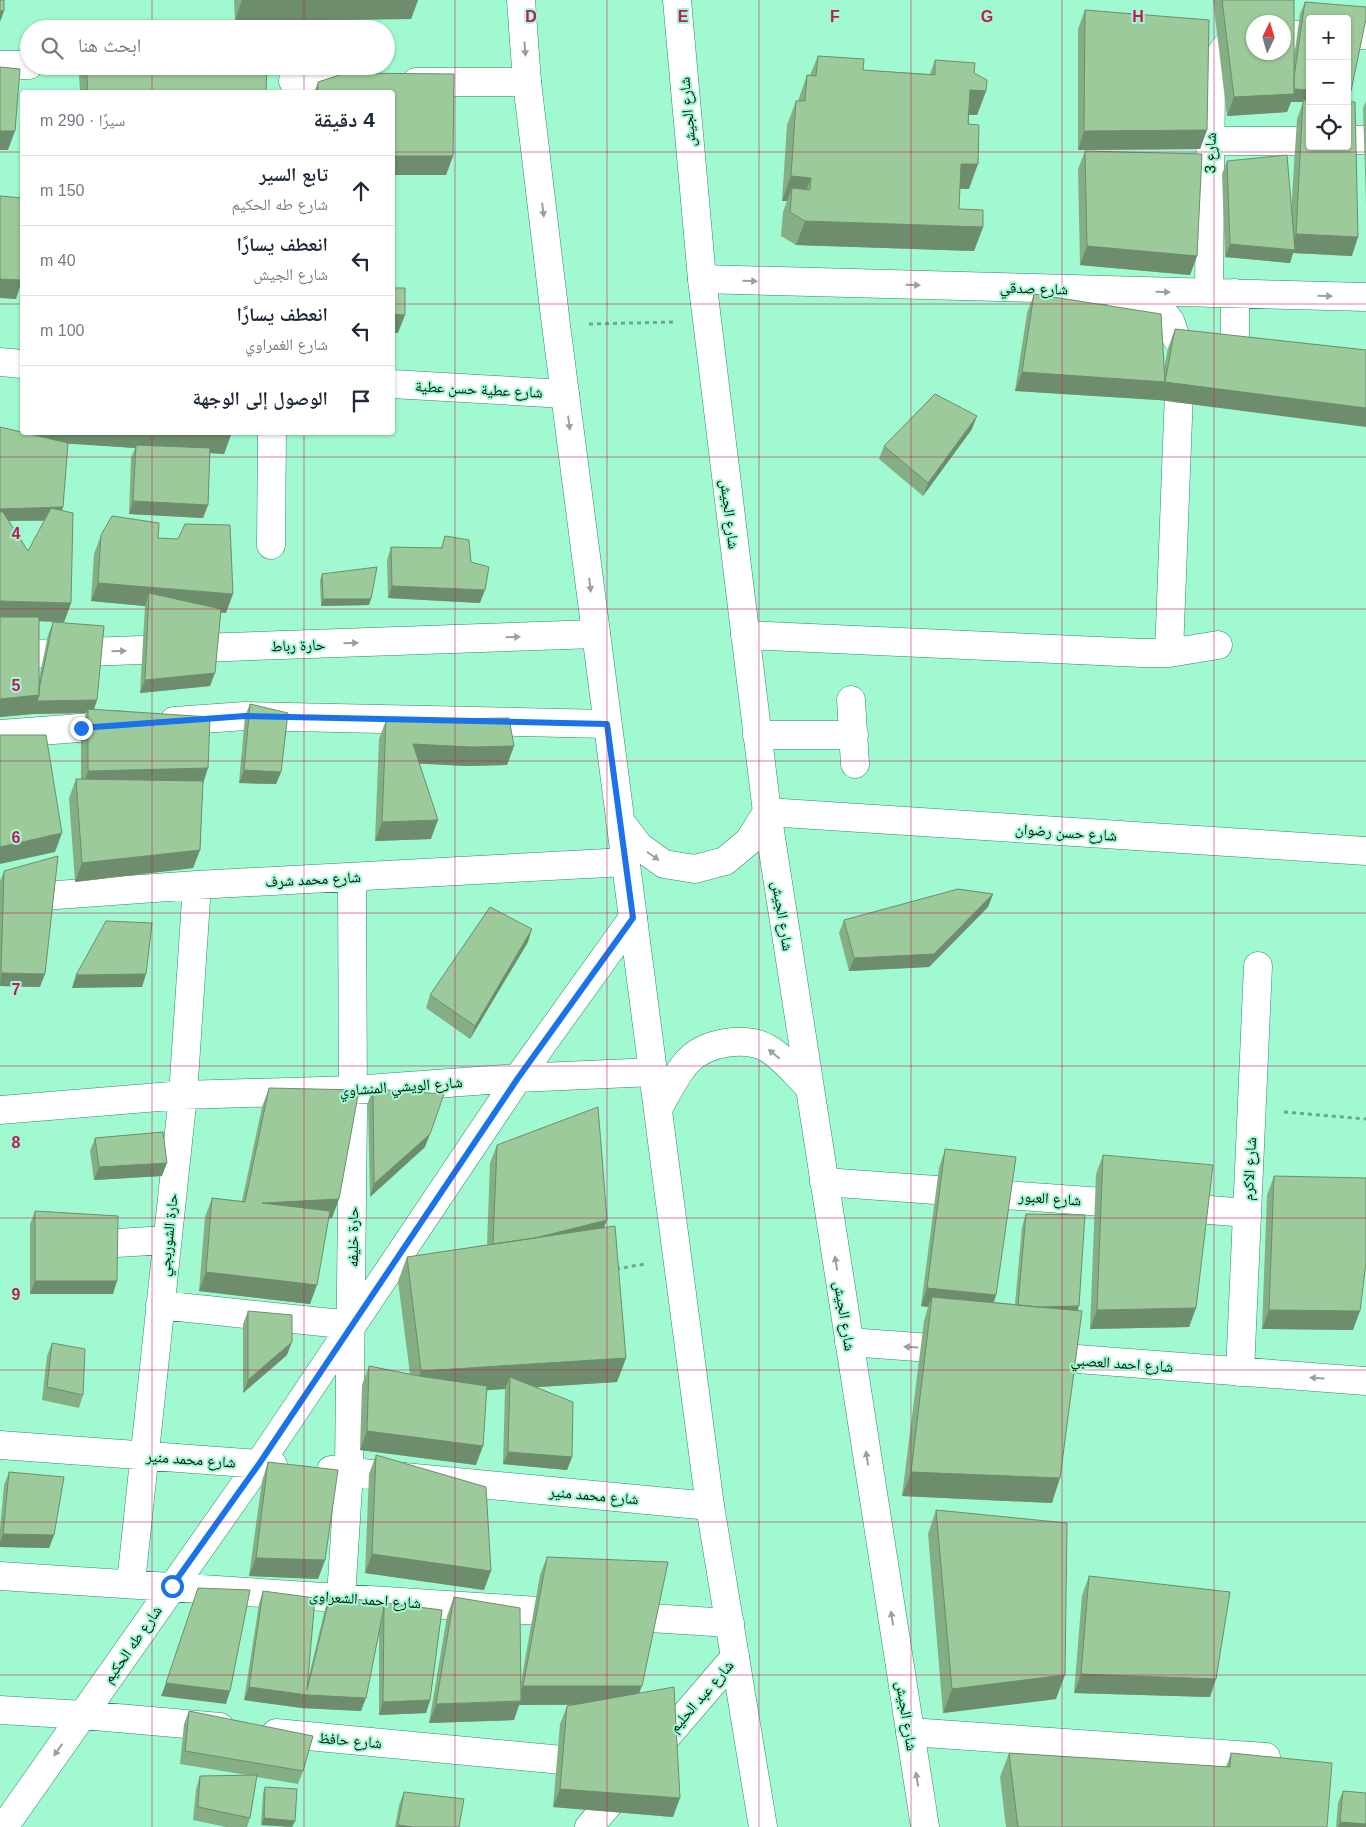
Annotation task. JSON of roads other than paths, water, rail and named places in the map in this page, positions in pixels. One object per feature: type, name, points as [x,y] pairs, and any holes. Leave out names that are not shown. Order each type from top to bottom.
[{"type":"street","points":[[521,0],[527,82],[556,325],[710,1506],[763,1827]]},
{"type":"street","name":"شارع الجيش","points":[[677,0],[706,322],[766,812],[925,1827]]},
{"type":"street","points":[[1291,34],[1306,35]]},
{"type":"street","points":[[1351,35],[1366,35]]},
{"type":"street","name":"شارع 3","points":[[1208,293],[1211,82],[1213,67],[1220,53],[1232,43],[1246,39]]},
{"type":"street","points":[[0,65],[20,65]]},
{"type":"street","points":[[292,81],[527,82]]},
{"type":"street","points":[[1351,140],[1366,140]]},
{"type":"street","points":[[1210,142],[1306,141]]},
{"type":"street","name":"شارع صدقي","points":[[702,279],[1366,297]]},
{"type":"street","points":[[1235,293],[1235,357]]},
{"type":"street","points":[[1039,303],[1150,309],[1166,316],[1172,324],[1181,344],[1191,353],[1204,356],[1263,358]]},
{"type":"street","points":[[1169,653],[1181,344]]},
{"type":"street","points":[[0,362],[20,364]]},
{"type":"street","name":"شارع عطية حسن عطية","points":[[395,384],[565,394]]},
{"type":"street","points":[[271,544],[272,435]]},
{"type":"street","name":"حارة رباط","points":[[0,655],[596,634]]},
{"type":"street","points":[[745,635],[1142,653],[1169,653],[1218,645]]},
{"type":"street","points":[[851,700],[855,764]]},
{"type":"street","points":[[0,734],[245,716],[607,724]]},
{"type":"street","points":[[757,735],[854,735]]},
{"type":"street","points":[[620,821],[639,846],[664,864],[695,869],[725,861],[749,841],[766,812]]},
{"type":"street","name":"شارع حسن رضوان","points":[[766,812],[1366,851]]},
{"type":"street","name":"شارع محمد شرف","points":[[0,899],[197,885],[626,862]]},
{"type":"street","name":"حارة خليفه","points":[[341,1597],[349,1472],[353,1090],[352,877]]},
{"type":"street","name":"حارة الشوربجي","points":[[131,1583],[182,1095],[197,885]]},
{"type":"street","name":"شارع طه الحكيم","points":[[4,1827],[259,1464],[518,1078],[633,918]]},
{"type":"street","name":"شارع الاكرم","points":[[1240,1372],[1258,966]]},
{"type":"street","points":[[658,1109],[673,1082],[689,1060],[713,1045],[731,1042],[740,1041],[766,1048],[788,1065],[809,1087]]},
{"type":"street","name":"شارع الويشي المنشاوي","points":[[0,1110],[182,1095],[353,1090],[518,1078],[653,1072]]},
{"type":"street","name":"شارع العبور","points":[[824,1182],[1247,1213]]},
{"type":"street","points":[[100,1244],[167,1240]]},
{"type":"street","points":[[160,1305],[351,1325]]},
{"type":"street","points":[[849,1342],[986,1352]]},
{"type":"street","name":"شارع احمد العصبي","points":[[1015,1355],[1366,1381]]},
{"type":"street","name":"شارع محمد منير","points":[[0,1445],[259,1464],[710,1506]]},
{"type":"street","name":"شارع احمد الشعراوى","points":[[0,1576],[730,1623]]},
{"type":"street","name":"شارع عبد الحليم","points":[[588,1827],[735,1656]]},
{"type":"street","name":"شارع حافظ","points":[[0,1710],[83,1715],[639,1767]]},
{"type":"street","points":[[910,1732],[1266,1756]]}]
